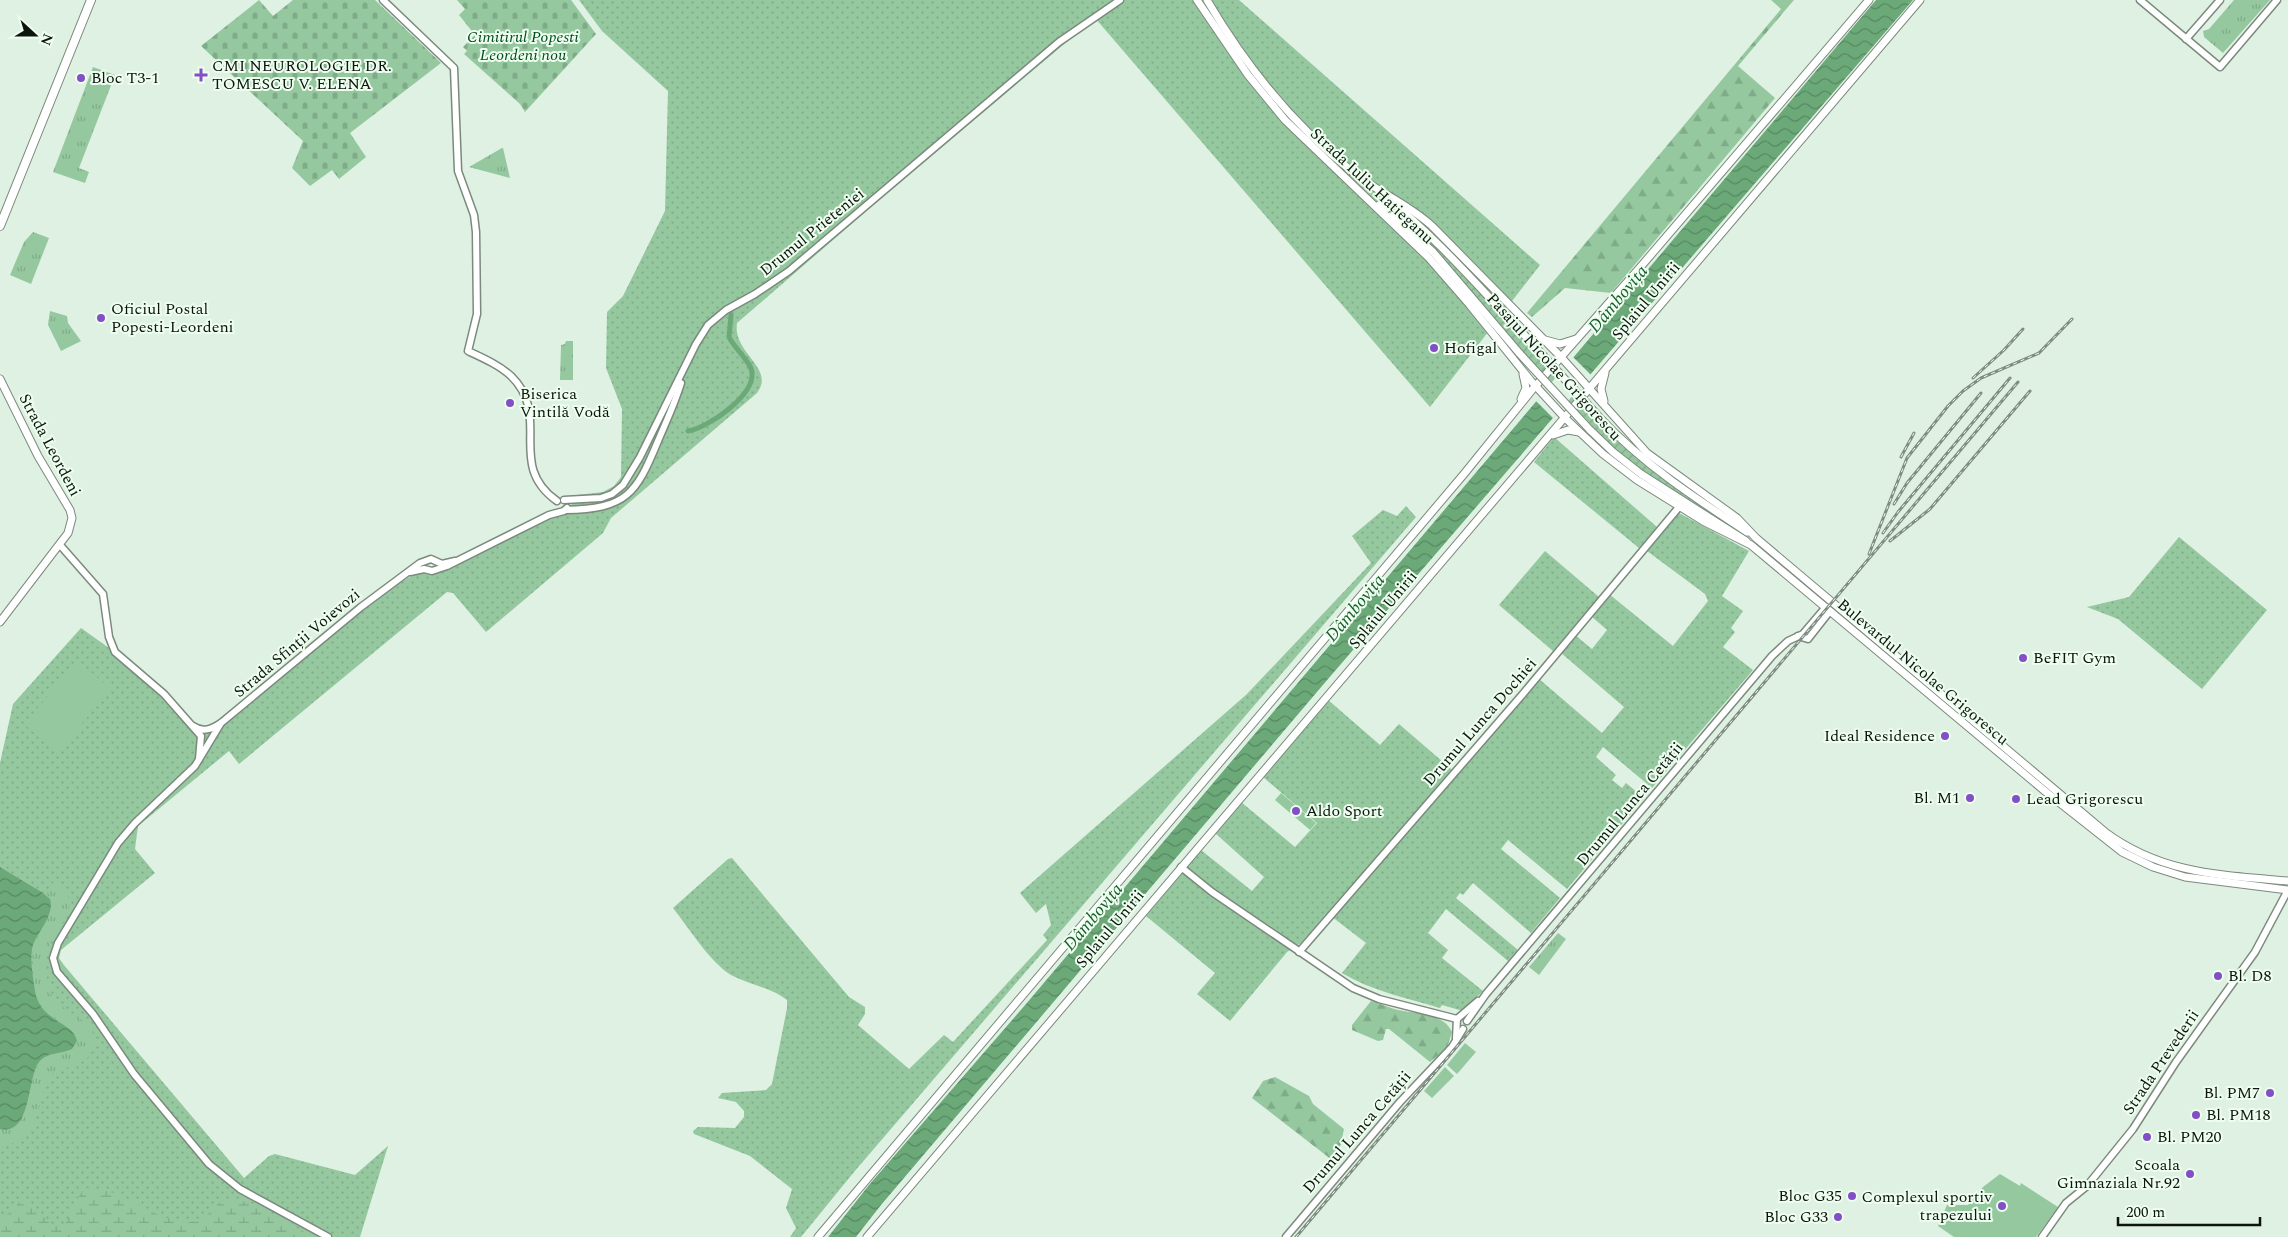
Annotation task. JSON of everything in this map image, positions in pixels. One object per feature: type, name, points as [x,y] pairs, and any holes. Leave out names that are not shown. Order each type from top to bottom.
[{"type":"main road","points":[[0,226],[92,0]]},
{"type":"main road","name":"Strada Iuliu Hațieganu","points":[[1197,0],[1223,41],[1276,110],[1310,147],[1356,186],[1436,266],[1519,367],[1565,418]]},
{"type":"main road","name":"Strada Iuliu Hațieganu","points":[[1207,0],[1239,50],[1286,109],[1316,140],[1361,179],[1409,206],[1426,221],[1561,357],[1590,389]]},
{"type":"main road","name":"Splaiul Unirii","points":[[818,1237],[1536,386],[1869,0]]},
{"type":"main road","name":"Splaiul Unirii","points":[[867,1237],[1920,0]]},
{"type":"main road","name":"Pasajul Nicolae Grigorescu","points":[[1361,179],[1428,232],[1600,418],[1638,455],[1756,538]]},
{"type":"main road","name":"Pasajul Nicolae Grigorescu","points":[[1356,186],[1433,252],[1520,354],[1590,430],[1618,457],[1641,474],[1735,532],[1751,545]]},
{"type":"main road","points":[[1542,339],[1560,344],[1578,338]]},
{"type":"main road","points":[[1512,415],[1526,388],[1519,367]]},
{"type":"main road","points":[[1607,369],[1601,392],[1608,411]]},
{"type":"main road","name":"Strada Leordeni","points":[[0,379],[38,456],[71,514],[70,528],[60,545],[0,622]]},
{"type":"main road","name":"Bulevardul Nicolae Grigorescu","points":[[1590,389],[1608,411],[1654,459],[1732,514],[1756,538],[1989,740]]},
{"type":"main road","name":"Bulevardul Nicolae Grigorescu","points":[[1565,418],[1624,470],[1678,507],[1727,535],[1751,545],[1989,740],[2105,832],[2141,858],[2185,877],[2288,890]]},
{"type":"main road","points":[[1549,438],[1568,430],[1582,434]]},
{"type":"main road","name":"Bulevardul Nicolae Grigorescu","points":[[2141,858],[2195,872],[2288,881]]},
{"type":"street","points":[[383,0],[451,64],[454,71],[458,171],[474,216],[476,232],[477,314],[468,351],[504,370],[523,392],[530,410],[532,469],[539,485],[558,502],[567,505],[562,511]]},
{"type":"street","name":"Drumul Prieteniei","points":[[558,502],[601,498],[612,494],[623,485],[640,457],[702,334],[716,317],[763,289],[795,266],[1060,42],[1120,0]]},
{"type":"street","points":[[2140,0],[2220,67],[2277,0]]},
{"type":"street","points":[[2186,39],[2220,0]]},
{"type":"street","points":[[455,561],[444,564],[427,560],[425,564],[427,570],[435,570],[455,561],[549,515],[562,511],[599,507],[615,502],[638,484],[673,406],[686,365]]},
{"type":"street","points":[[558,502],[562,511]]},
{"type":"street","points":[[549,515],[558,502]]},
{"type":"street","name":"Drumul Lunca Dochiei","points":[[1299,952],[1516,702],[1678,507]]},
{"type":"street","points":[[60,545],[103,594],[109,637],[115,652],[164,694],[193,726],[204,733],[211,731],[213,738]]},
{"type":"street","name":"Strada Sfinții Voievozi","points":[[204,733],[221,723],[361,607],[403,575],[427,560]]},
{"type":"street","points":[[435,570],[436,561]]},
{"type":"street","name":"Strada Sfinții Voievozi","points":[[403,575],[427,570]]},
{"type":"street","points":[[1798,636],[1808,639],[1828,609]]},
{"type":"street","name":"Drumul Lunca Cetății","points":[[1286,1237],[1394,1110],[1452,1047],[1459,1023],[1486,994],[1772,656],[1788,641],[1805,632],[1828,609]]},
{"type":"street","points":[[221,723],[198,763],[135,823],[118,844],[56,947],[53,958],[54,966],[93,1014],[134,1074],[215,1170],[240,1189],[328,1237]]},
{"type":"street","points":[[204,733],[205,742],[213,738]]},
{"type":"street","points":[[198,763],[204,733]]},
{"type":"street","points":[[1181,867],[1204,887],[1335,977],[1369,995],[1448,1018],[1459,1023]]},
{"type":"street","name":"Strada Prevederii","points":[[2042,1237],[2066,1204],[2086,1186],[2128,1136],[2176,1062],[2255,952],[2288,890]]},
{"type":"street","name":"Drumul Lunca Cetății","points":[[1459,1023],[1467,1026],[1468,1021],[1486,994]]},
{"type":"green space","points":[[259,0],[273,16],[293,0],[375,0],[441,63],[350,133],[366,157],[339,179],[332,170],[310,186],[292,168],[303,141],[201,46]]},
{"type":"green space","name":"Cimitirul Popesti Leordeni nou","points":[[457,0],[571,0],[596,34],[525,112],[520,104],[464,54],[467,51],[463,47],[475,35],[459,15],[465,9]]},
{"type":"green space","points":[[579,0],[1239,0],[1540,265],[1430,407],[1095,18],[737,323],[737,334],[741,343],[758,368],[761,376],[761,384],[757,393],[611,518],[603,533],[486,632],[453,593],[447,592],[239,764],[229,751],[138,826],[135,849],[155,873],[61,950],[59,958],[63,964],[244,1178],[269,1156],[275,1154],[355,1175],[388,1146],[360,1237],[0,1237],[0,763],[13,704],[81,628],[109,648],[120,661],[159,692],[189,726],[201,728],[225,724],[366,607],[401,582],[420,571],[432,573],[551,515],[561,516],[566,512],[572,514],[575,507],[560,497],[603,492],[614,486],[621,477],[622,409],[606,368],[607,312],[623,296],[665,211],[668,91],[602,31]]},
{"type":"green space","points":[[1200,0],[1204,0],[1265,88],[1339,165],[1402,214],[1447,255],[1618,438],[1743,534],[1650,478],[1611,446],[1532,362],[1430,245],[1350,178],[1298,130],[1253,78]]},
{"type":"green space","points":[[1771,0],[1794,0],[1738,66],[1775,98],[1611,293],[1565,288],[1532,317],[1527,313],[1781,9]]},
{"type":"green space","points":[[2234,0],[2270,0],[2223,53],[2204,37],[2203,31],[2209,29]]},
{"type":"green space","points":[[93,67],[115,75],[79,168],[89,172],[85,183],[53,172]]},
{"type":"green space","points":[[502,148],[510,178],[469,167]]},
{"type":"green space","points":[[33,232],[49,238],[31,284],[10,275],[24,242]]},
{"type":"green space","points":[[50,311],[67,316],[68,323],[81,341],[61,351],[48,325]]},
{"type":"green space","points":[[566,341],[573,341],[573,380],[560,380],[561,345],[565,344]]},
{"type":"green space","points":[[1554,437],[1657,527],[1639,548],[1534,462]]},
{"type":"green space","points":[[1406,506],[1416,517],[854,1172],[801,1237],[790,1237],[796,1228],[786,1208],[792,1189],[750,1156],[694,1134],[693,1131],[698,1127],[735,1128],[744,1117],[744,1111],[736,1102],[718,1098],[722,1093],[766,1090],[772,1084],[787,1000],[774,992],[731,975],[723,969],[707,953],[673,908],[728,859],[732,858],[849,997],[865,1007],[865,1014],[858,1025],[909,1069],[944,1035],[953,1042],[1047,940],[1043,935],[1051,925],[1046,904],[1036,913],[1020,893],[1247,694],[1371,563],[1352,536],[1383,510],[1397,516]]},
{"type":"green space","points":[[1679,513],[1749,551],[1722,596],[1743,611],[1731,628],[1735,632],[1723,647],[1753,670],[1652,788],[1603,747],[1596,757],[1616,775],[1612,780],[1622,788],[1626,783],[1644,798],[1567,889],[1508,840],[1501,849],[1560,898],[1531,933],[1473,883],[1463,895],[1460,893],[1456,898],[1518,950],[1508,961],[1446,909],[1428,933],[1448,950],[1442,958],[1483,991],[1463,1011],[1442,1005],[1440,1008],[1390,994],[1365,985],[1342,973],[1366,943],[1327,913],[1301,943],[1287,952],[1230,1021],[1197,994],[1215,973],[1146,916],[1201,850],[1252,891],[1264,877],[1215,833],[1241,802],[1295,847],[1317,823],[1263,777],[1327,699],[1380,745],[1399,724],[1457,774],[1538,678],[1602,733],[1624,707],[1560,652],[1575,635],[1592,649],[1607,630],[1591,616],[1609,594],[1673,646],[1708,601],[1705,594],[1647,551]]},
{"type":"green space","points":[[2179,537],[2267,610],[2202,689],[2118,619],[2087,607],[2129,597]]},
{"type":"green space","points":[[1545,551],[1599,597],[1553,651],[1499,605]]},
{"type":"green space","points":[[78,661],[111,689],[57,753],[24,724]]},
{"type":"green space","name":"Aldo Sport","points":[[1281,793],[1316,823],[1310,830],[1275,800]]},
{"type":"green space","points":[[54,881],[64,890],[69,899],[69,908],[48,951],[46,968],[48,986],[57,1002],[80,1018],[92,1030],[95,1038],[94,1046],[90,1055],[85,1060],[51,1074],[31,1128],[14,1143],[0,1146],[0,1129],[16,1125],[21,1117],[34,1076],[42,1060],[53,1054],[67,1051],[72,1032],[43,1012],[35,992],[32,950],[50,911],[46,895]]},
{"type":"green space","points":[[1558,933],[1566,939],[1539,975],[1529,967]]},
{"type":"green space","points":[[1371,1001],[1398,1010],[1429,1015],[1443,1021],[1452,1032],[1447,1048],[1430,1062],[1389,1029],[1386,1029],[1383,1040],[1378,1041],[1352,1030],[1352,1025]]},
{"type":"green space","points":[[1465,1043],[1476,1052],[1457,1074],[1447,1065]]},
{"type":"green space","points":[[1445,1067],[1454,1076],[1432,1098],[1424,1091]]},
{"type":"green space","points":[[1275,1077],[1309,1096],[1313,1104],[1344,1129],[1341,1144],[1332,1160],[1252,1098],[1263,1081]]},
{"type":"green space","name":"Complexul sportiv trapezului","points":[[2000,1174],[2020,1186],[2021,1183],[2058,1207],[2036,1237],[1954,1237],[1938,1226],[1947,1205],[1968,1205],[1983,1187]]},
{"type":"green space","points":[[88,1188],[117,1194],[158,1214],[186,1222],[201,1221],[222,1200],[245,1202],[269,1212],[313,1237],[0,1237],[0,1214],[9,1213],[19,1202],[24,1201],[31,1204],[53,1226],[62,1227],[79,1196]]},
{"type":"water","points":[[1876,0],[1913,0],[1328,679],[881,1205],[856,1237],[828,1237],[869,1185],[1026,1004]]},
{"type":"water","points":[[0,867],[50,899],[51,906],[48,918],[34,943],[31,954],[35,991],[43,1009],[70,1030],[75,1035],[77,1041],[72,1049],[46,1056],[39,1062],[35,1069],[23,1115],[18,1124],[10,1129],[0,1129]]},
{"type":"pier","points":[[1573,357],[1591,375],[1553,418],[1536,401]]},
{"type":"waterway","points":[[688,431],[697,429],[718,417],[738,401],[751,382],[751,369],[729,337],[731,315]]},
{"type":"railway","points":[[1869,554],[1907,458],[1948,406],[1963,391],[1981,378],[2039,353],[2072,319]]},
{"type":"railway","points":[[1973,378],[2004,350],[2023,329]]},
{"type":"railway","points":[[1883,533],[1898,512],[2010,378]]},
{"type":"railway","points":[[1296,1237],[2018,382]]},
{"type":"railway","points":[[1890,541],[1930,509],[2030,391]]},
{"type":"railway","points":[[1894,504],[1907,483],[1981,393]]},
{"type":"railway","points":[[1901,457],[1914,433]]},
{"type":"place","name":"CMI NEUROLOGIE DR. TOMESCU V. ELENA","points":[[201,75]]},
{"type":"place","name":"Bloc T3-1","points":[[81,78]]},
{"type":"place","name":"Oficiul Postal Popesti-Leordeni","points":[[101,318]]},
{"type":"place","name":"Hofigal","points":[[1434,348]]},
{"type":"place","name":"Biserica Vintilă Vodă","points":[[510,403]]},
{"type":"place","name":"BeFIT Gym","points":[[2023,658]]},
{"type":"place","name":"Ideal Residence","points":[[1945,736]]},
{"type":"place","name":"Bl. M1","points":[[1970,798]]},
{"type":"place","name":"Lead Grigorescu","points":[[2016,799]]},
{"type":"place","name":"Aldo Sport","points":[[1296,811]]},
{"type":"place","name":"Bl. D8","points":[[2218,976]]},
{"type":"place","name":"Bl. PM7","points":[[2270,1093]]},
{"type":"place","name":"Bl. PM18","points":[[2196,1115]]},
{"type":"place","name":"Bl. PM20","points":[[2147,1137]]},
{"type":"place","name":"Scoala Gimnaziala Nr.92","points":[[2190,1174]]},
{"type":"place","name":"Bloc G35","points":[[1852,1196]]},
{"type":"place","name":"Complexul sportiv trapezului","points":[[2002,1206]]},
{"type":"place","name":"Bloc G33","points":[[1838,1217]]},
{"type":"water label","name":"Dâmbovița","points":[[1618,299]]},
{"type":"water label","name":"Dâmbovița","points":[[1355,608]]},
{"type":"water label","name":"Dâmbovița","points":[[1093,917]]}]
